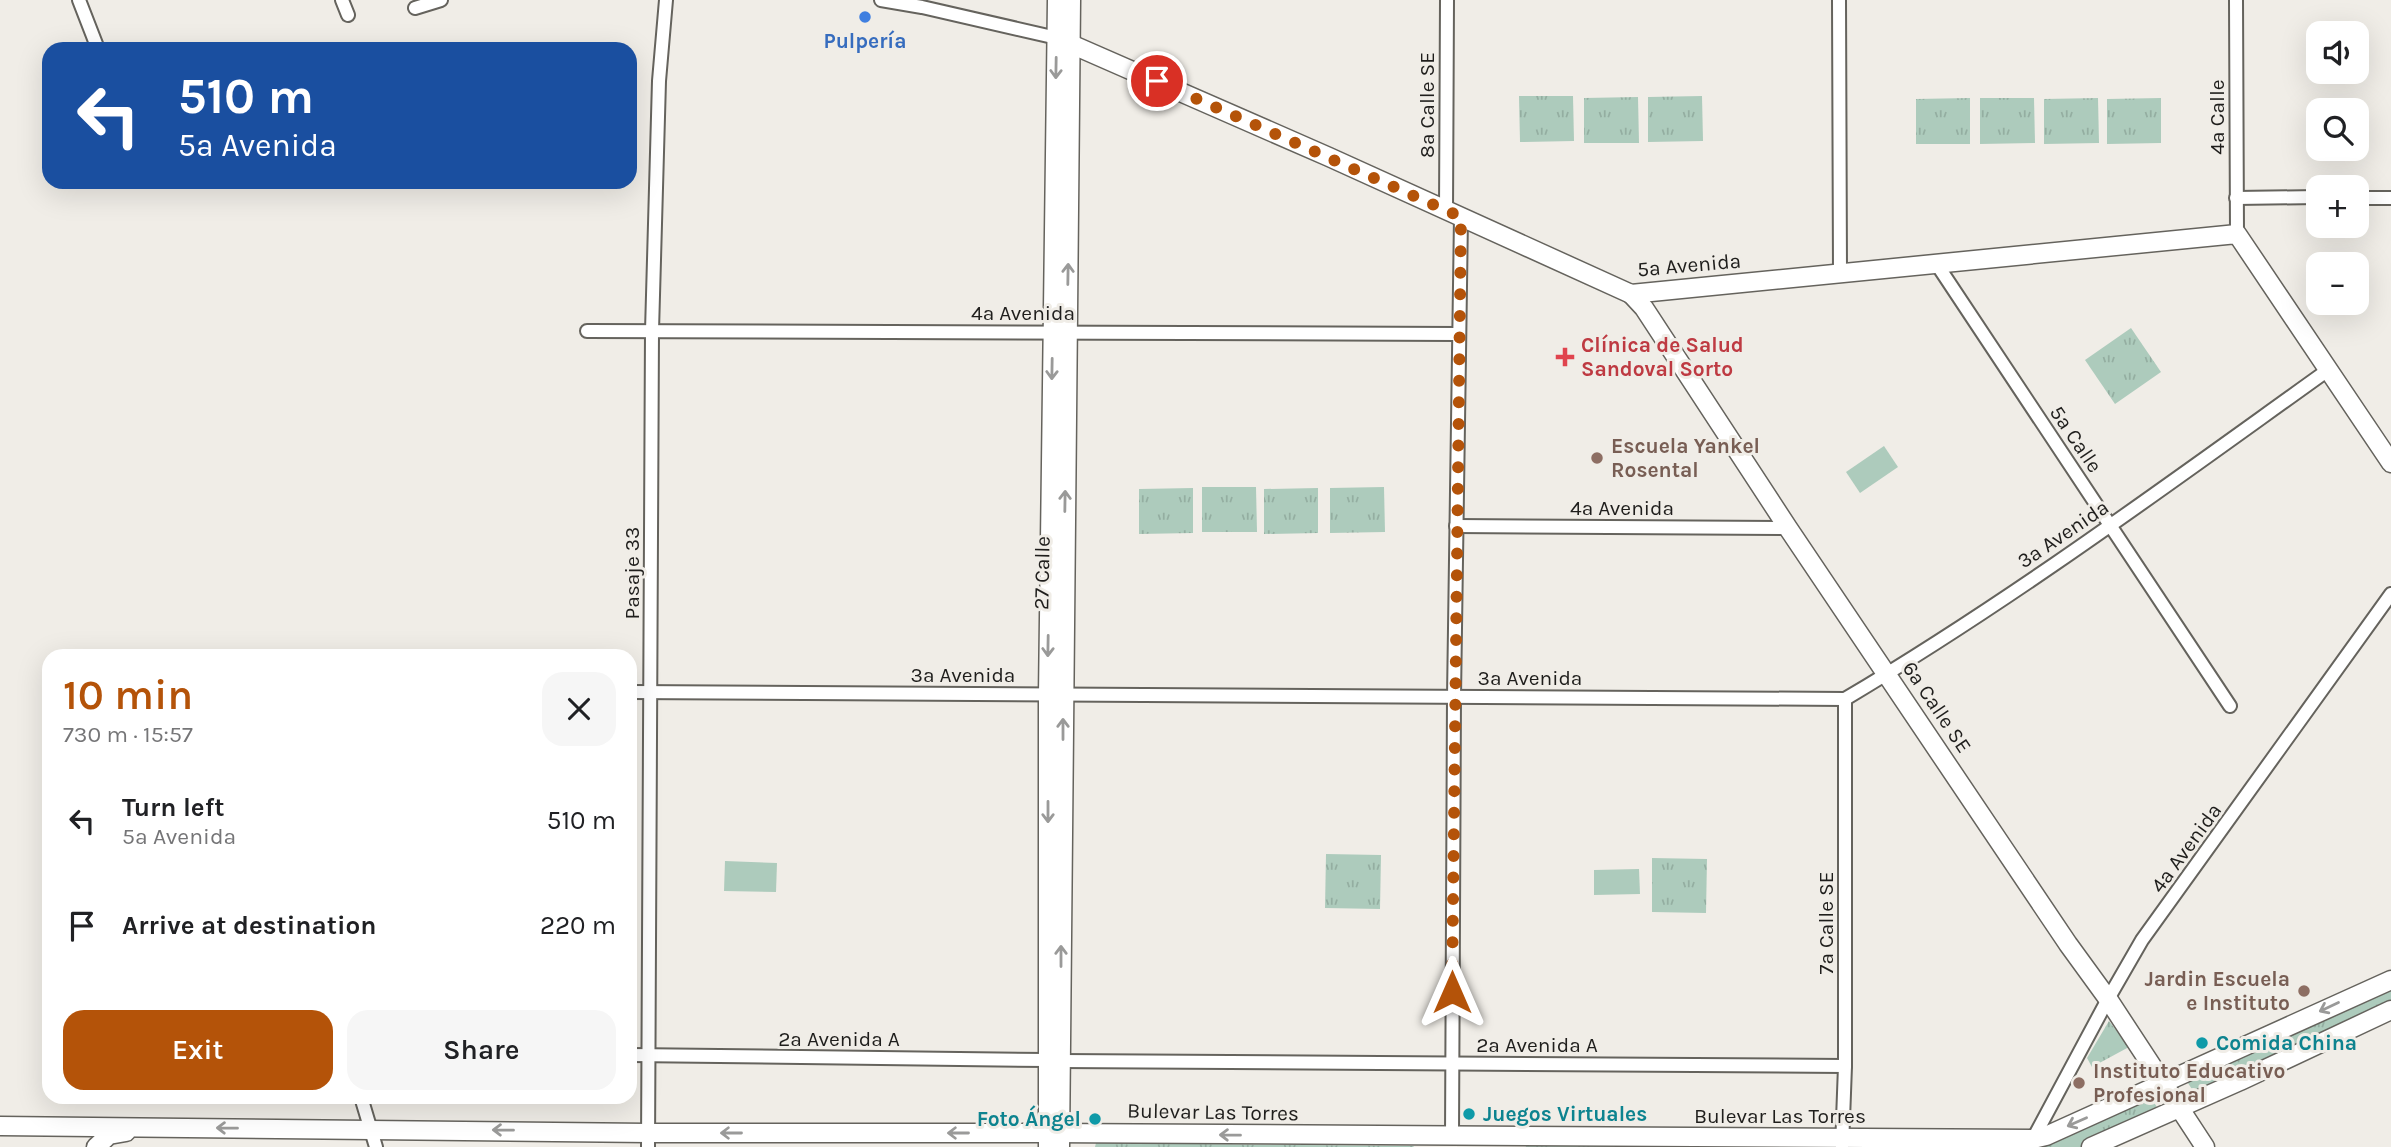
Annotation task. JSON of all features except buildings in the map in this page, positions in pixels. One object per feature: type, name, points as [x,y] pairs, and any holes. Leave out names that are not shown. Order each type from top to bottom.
[{"type":"street","points":[[79,0],[94,42]]},
{"type":"street","points":[[342,0],[348,15]]},
{"type":"street","points":[[415,8],[440,0]]},
{"type":"street","name":"Pasaje 33","points":[[648,1140],[652,331],[659,81],[666,0]]},
{"type":"street","name":"5a Avenida","points":[[881,0],[922,7],[1064,41],[1630,294],[1937,263],[2167,244],[2236,234]]},
{"type":"street","name":"27 Calle","points":[[1057,0],[1064,41]]},
{"type":"street","name":"27 Calle","points":[[1054,1140],[1064,41],[1071,0]]},
{"type":"street","name":"8a Calle SE","points":[[1447,0],[1459,334],[1452,1137]]},
{"type":"street","points":[[1839,0],[1840,273]]},
{"type":"street","name":"4a Calle","points":[[2236,0],[2236,234]]},
{"type":"street","points":[[2236,198],[2306,197]]},
{"type":"street","points":[[2369,198],[2391,198]]},
{"type":"street","points":[[2236,234],[2391,463]]},
{"type":"street","name":"5a Calle","points":[[1937,263],[2230,706]]},
{"type":"street","name":"6a Calle SE","points":[[1630,294],[1644,308],[1788,528],[2068,944],[2108,999],[2205,1147]]},
{"type":"street","name":"4a Avenida","points":[[587,331],[1459,334]]},
{"type":"street","name":"3a Avenida","points":[[637,692],[1845,699],[2110,526],[2328,370]]},
{"type":"street","name":"4a Avenida","points":[[1456,526],[1788,528]]},
{"type":"street","name":"4a Avenida","points":[[2033,1139],[2143,940],[2391,594]]},
{"type":"street","name":"7a Calle SE","points":[[1842,1143],[1845,1066],[1845,699]]},
{"type":"street","name":"Bulevar Las Torres","points":[[0,1126],[157,1127],[273,1138],[369,1128],[648,1140],[1452,1137],[1842,1143],[2033,1139],[2046,1136],[2391,980]]},
{"type":"street","points":[[2091,1147],[2391,1010]]},
{"type":"street","name":"2a Avenida A","points":[[637,1055],[1845,1066]]},
{"type":"street","points":[[363,1104],[376,1147]]},
{"type":"street","points":[[96,1147],[103,1139],[116,1133],[157,1127]]},
{"type":"green space","points":[[1519,96],[1573,96],[1574,141],[1520,142]]},
{"type":"green space","points":[[1702,96],[1703,141],[1648,142],[1648,97]]},
{"type":"green space","points":[[1638,97],[1639,143],[1584,143],[1584,98]]},
{"type":"green space","points":[[1970,98],[1970,144],[1916,144],[1916,99]]},
{"type":"green space","points":[[1980,98],[2034,98],[2035,143],[1980,144]]},
{"type":"green space","points":[[2098,98],[2099,143],[2044,144],[2044,99]]},
{"type":"green space","points":[[2161,98],[2161,143],[2107,144],[2107,99]]},
{"type":"green space","points":[[2131,328],[2161,372],[2115,404],[2085,360]]},
{"type":"green space","points":[[1884,446],[1898,467],[1860,493],[1846,472]]},
{"type":"green space","points":[[1202,487],[1256,487],[1257,532],[1202,532]]},
{"type":"green space","points":[[1384,487],[1385,532],[1330,533],[1330,488]]},
{"type":"green space","points":[[1193,488],[1193,533],[1139,534],[1139,489]]},
{"type":"green space","points":[[1318,488],[1318,533],[1264,534],[1264,489]]},
{"type":"green space","points":[[1326,854],[1381,855],[1380,909],[1325,908]]},
{"type":"green space","points":[[1652,858],[1707,859],[1706,913],[1652,912]]},
{"type":"green space","points":[[725,861],[777,863],[776,892],[724,891]]},
{"type":"green space","points":[[1639,869],[1640,894],[1594,895],[1594,870]]},
{"type":"green space","points":[[2391,982],[2391,1002],[2195,1094],[2186,1080]]},
{"type":"green space","points":[[2109,1021],[2129,1047],[2092,1067],[2087,1058]]},
{"type":"green space","points":[[2151,1095],[2160,1114],[2083,1147],[2039,1147]]},
{"type":"green space","points":[[1525,1140],[1919,1147],[1526,1147]]},
{"type":"green space","points":[[1096,1143],[1413,1146],[1414,1147],[1095,1147]]},
{"type":"place","name":"Pulpería","points":[[865,17]]},
{"type":"place","name":"Clínica de Salud Sandoval Sorto","points":[[1565,357]]},
{"type":"place","name":"Escuela Yankel Rosental","points":[[1597,458]]},
{"type":"place","name":"Jardin Escuela e Instituto","points":[[2304,991]]},
{"type":"place","name":"Comida China","points":[[2202,1043]]},
{"type":"place","name":"Instituto Educativo Profesional","points":[[2079,1083]]},
{"type":"place","name":"Juegos Virtuales","points":[[1469,1114]]},
{"type":"place","name":"Foto Ángel","points":[[1095,1119]]},
{"type":"route","points":[[1157,81],[1461,217],[1452,992]]}]
